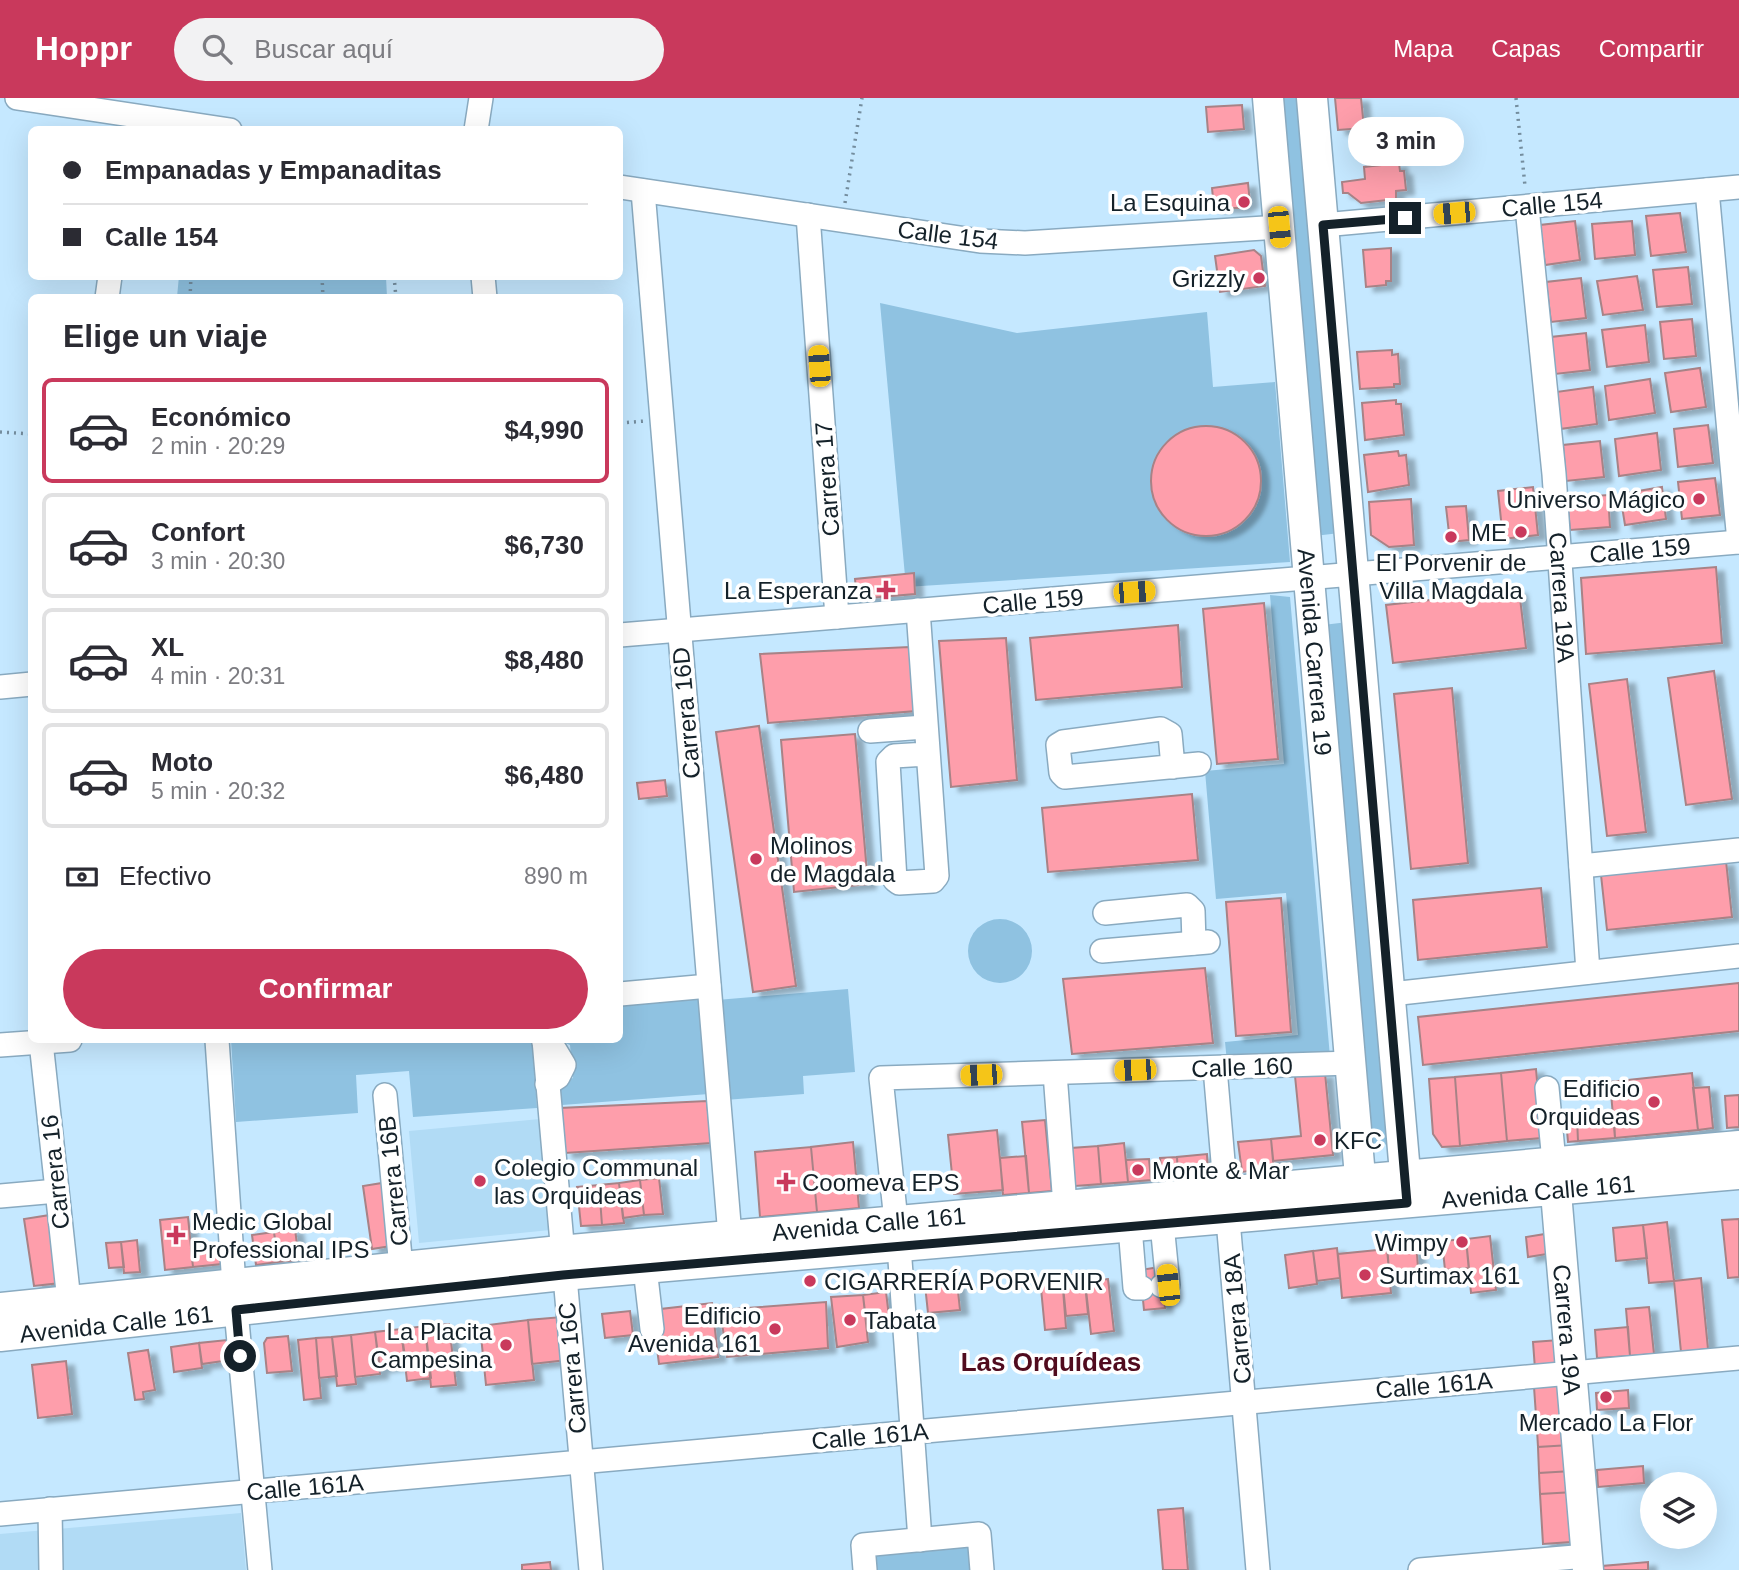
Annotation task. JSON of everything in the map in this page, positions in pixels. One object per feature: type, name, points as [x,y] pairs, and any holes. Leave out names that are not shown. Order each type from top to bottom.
[{"type":"main road","name":"Avenida Carrera 19","points":[[1268,98],[1362,1193]]},
{"type":"main road","name":"Avenida Carrera 19","points":[[1312,98],[1406,1189]]},
{"type":"main road","name":"Avenida Calle 161","points":[[0,1336],[401,1268],[562,1263],[645,1268],[898,1234],[1065,1206],[1227,1205],[1555,1176],[1739,1146]]},
{"type":"main road","name":"Avenida Calle 161","points":[[1555,1176],[1739,1174]]},
{"type":"main road","name":"Carrera 19A","points":[[1555,1176],[1587,1563]]},
{"type":"main road","name":"Avenida Calle 161","points":[[0,1308],[69,1301],[235,1297],[562,1263],[730,1236],[1130,1227],[1162,1224],[1227,1205]]},
{"type":"street","points":[[17,98],[127,122],[178,126]]},
{"type":"street","points":[[477,126],[481,98]]},
{"type":"street","name":"Calle 154","points":[[1323,225],[1739,187]]},
{"type":"street","name":"Calle 154","points":[[623,188],[980,241],[1025,243],[1279,227]]},
{"type":"street","points":[[1707,190],[1739,542]]},
{"type":"street","name":"Carrera 16D","points":[[643,191],[730,1236]]},
{"type":"street","name":"Carrera 19A","points":[[1527,206],[1559,557],[1588,972]]},
{"type":"street","name":"Carrera 17","points":[[808,215],[837,617]]},
{"type":"street","name":"Calle 159","points":[[623,635],[1739,542]]},
{"type":"street","points":[[918,610],[937,876],[933,881],[900,883],[895,880],[888,762],[894,756],[927,754]]},
{"type":"street","points":[[0,687],[28,684]]},
{"type":"street","points":[[870,731],[925,727]]},
{"type":"street","points":[[1173,767],[1170,734],[1161,729],[1063,742],[1058,745],[1061,773],[1065,777],[1173,767],[1199,764]]},
{"type":"street","points":[[1581,866],[1739,850]]},
{"type":"street","points":[[1102,951],[1201,942],[1193,911],[1187,905],[1105,913]]},
{"type":"street","points":[[1391,994],[1739,956]]},
{"type":"street","points":[[623,994],[709,986]]},
{"type":"street","points":[[0,1045],[28,1043]]},
{"type":"street","name":"Carrera 16","points":[[41,1043],[69,1301]]},
{"type":"street","points":[[217,1043],[235,1297],[260,1570]]},
{"type":"street","name":"Carrera 16C","points":[[544,1043],[591,1570]]},
{"type":"street","name":"Calle 160","points":[[898,1234],[881,1079],[1352,1063]]},
{"type":"street","name":"Carrera 18A","points":[[1215,1068],[1258,1570]]},
{"type":"street","points":[[1055,1073],[1065,1206]]},
{"type":"street","name":"Carrera 19A","points":[[1546,1088],[1555,1176]]},
{"type":"street","name":"Carrera 16B","points":[[384,1094],[401,1268]]},
{"type":"street","points":[[0,1196],[57,1191]]},
{"type":"street","points":[[1130,1227],[1135,1289],[1168,1285],[1162,1224]]},
{"type":"street","points":[[898,1234],[920,1540]]},
{"type":"street","points":[[645,1268],[652,1329]]},
{"type":"street","name":"Calle 161A","points":[[0,1514],[1739,1358]]},
{"type":"street","points":[[50,1509],[51,1570]]},
{"type":"street","points":[[865,1570],[863,1545],[979,1534],[982,1570]]},
{"type":"street","points":[[1420,1570],[1587,1563]]},
{"type":"path","points":[[843,220],[862,98]]},
{"type":"path","points":[[1516,98],[1527,206]]},
{"type":"path","points":[[0,432],[28,434]]},
{"type":"shaded area","points":[[1277,98],[1301,98],[1340,533],[1314,536]]},
{"type":"shaded area","points":[[179,280],[386,280],[387,294],[177,294]]},
{"type":"shaded area","points":[[880,303],[1017,333],[1207,312],[1213,387],[1275,382],[1290,562],[906,587]]},
{"type":"shaded area","points":[[1270,595],[1290,597],[1330,1057],[1227,1062],[1225,1042],[1298,1035],[1286,893],[1216,899],[1205,771],[1284,764]]},
{"type":"shaded area","points":[[1348,622],[1391,1144],[1368,1146],[1323,625]]},
{"type":"shaded area","points":[[1000,919],[1023,928],[1032,951],[1023,974],[1000,983],[977,974],[968,951],[977,928]]},
{"type":"shaded area","points":[[848,989],[855,1072],[803,1076],[804,1094],[725,1100],[717,1000]]},
{"type":"shaded area","points":[[702,998],[709,1094],[562,1105],[560,1083],[573,1078],[570,1045],[565,1043],[623,1043],[623,1004]]},
{"type":"shaded area","points":[[231,1043],[532,1043],[537,1108],[413,1117],[409,1071],[356,1075],[358,1113],[236,1122]]},
{"type":"shaded area","name":"Colegio Communal las Orquideas","points":[[540,1119],[550,1230],[419,1243],[409,1131]]},
{"type":"shaded area","points":[[241,1513],[246,1570],[0,1570],[0,1534]]},
{"type":"shaded area","points":[[968,1544],[970,1570],[873,1570],[871,1553]]},
{"type":"building","points":[[1335,98],[1361,98],[1364,128],[1338,130]]},
{"type":"building","points":[[1242,105],[1244,129],[1208,132],[1206,107]]},
{"type":"building","points":[[1399,163],[1400,171],[1404,171],[1406,190],[1396,191],[1396,199],[1361,203],[1348,193],[1343,193],[1342,182],[1365,179],[1364,167]]},
{"type":"building","points":[[1248,183],[1250,203],[1242,208],[1214,208],[1212,188]]},
{"type":"building","points":[[1680,213],[1686,252],[1651,256],[1646,216]]},
{"type":"building","points":[[1575,221],[1580,260],[1545,265],[1540,225]]},
{"type":"building","points":[[1632,221],[1635,255],[1595,259],[1592,224]]},
{"type":"building","points":[[1391,248],[1391,281],[1386,281],[1386,285],[1366,287],[1363,250]]},
{"type":"building","points":[[1254,250],[1261,256],[1265,286],[1220,292],[1215,256]]},
{"type":"building","points":[[1688,267],[1692,304],[1657,307],[1653,270]]},
{"type":"building","points":[[1637,276],[1643,310],[1603,315],[1597,281]]},
{"type":"building","points":[[1581,278],[1586,318],[1551,322],[1546,282]]},
{"type":"building","points":[[1692,319],[1696,356],[1664,359],[1660,322]]},
{"type":"building","points":[[1645,325],[1649,362],[1607,367],[1602,330]]},
{"type":"building","points":[[1586,333],[1590,370],[1555,374],[1551,337]]},
{"type":"building","points":[[1392,350],[1392,355],[1398,354],[1400,384],[1394,384],[1394,387],[1360,389],[1357,352]]},
{"type":"building","points":[[1700,368],[1706,407],[1671,412],[1665,373]]},
{"type":"building","points":[[1650,379],[1655,413],[1609,420],[1605,386]]},
{"type":"building","points":[[1593,387],[1597,424],[1560,429],[1556,392]]},
{"type":"building","points":[[1396,400],[1396,404],[1401,404],[1404,435],[1365,440],[1362,403]]},
{"type":"building","points":[[1708,425],[1713,463],[1678,467],[1674,429]]},
{"type":"building","points":[[1206,426],[1227,430],[1245,442],[1257,460],[1261,481],[1257,502],[1245,520],[1227,532],[1206,536],[1185,532],[1167,520],[1155,502],[1151,481],[1155,460],[1167,442],[1185,430]]},
{"type":"building","points":[[1657,433],[1661,470],[1619,476],[1615,439]]},
{"type":"building","points":[[1600,441],[1604,477],[1566,481],[1563,445]]},
{"type":"building","points":[[1398,451],[1399,456],[1406,455],[1409,485],[1368,492],[1364,455]]},
{"type":"building","name":"Universo Mágico","points":[[1715,478],[1720,515],[1682,519],[1678,482]]},
{"type":"building","points":[[1533,487],[1538,535],[1503,539],[1498,491]]},
{"type":"building","points":[[1662,487],[1666,519],[1625,525],[1620,494]]},
{"type":"building","points":[[1608,495],[1610,527],[1570,530],[1567,498]]},
{"type":"building","points":[[1411,499],[1414,545],[1389,547],[1371,535],[1369,502]]},
{"type":"building","points":[[1466,506],[1469,540],[1450,542],[1446,507]]},
{"type":"building","points":[[1716,567],[1722,643],[1586,654],[1581,578]]},
{"type":"building","points":[[914,573],[915,594],[857,599],[855,579]]},
{"type":"building","points":[[1519,590],[1526,648],[1393,663],[1386,605]]},
{"type":"building","points":[[1264,603],[1278,759],[1217,764],[1203,609]]},
{"type":"building","points":[[1178,625],[1182,687],[1036,700],[1030,638]]},
{"type":"building","points":[[1006,638],[1017,780],[951,787],[939,641]]},
{"type":"building","points":[[909,647],[916,711],[768,723],[760,654]]},
{"type":"building","points":[[1714,671],[1732,799],[1686,805],[1668,678]]},
{"type":"building","points":[[1627,679],[1646,832],[1607,836],[1589,684]]},
{"type":"building","points":[[1452,688],[1468,863],[1411,869],[1394,694]]},
{"type":"building","name":"Molinos de Magdala","points":[[759,726],[796,986],[753,992],[716,732]]},
{"type":"building","points":[[855,734],[868,884],[794,892],[781,740]]},
{"type":"building","points":[[665,780],[667,796],[639,799],[637,783]]},
{"type":"building","points":[[1192,794],[1198,860],[1048,872],[1042,808]]},
{"type":"building","points":[[1726,861],[1732,917],[1607,930],[1601,875]]},
{"type":"building","points":[[1541,888],[1547,947],[1418,960],[1413,900]]},
{"type":"building","points":[[1281,898],[1291,1032],[1236,1036],[1226,902]]},
{"type":"building","points":[[1205,968],[1213,1043],[1072,1054],[1063,979]]},
{"type":"building","points":[[1739,983],[1739,1031],[1423,1065],[1418,1017]]},
{"type":"building","points":[[1536,1069],[1542,1138],[1507,1141],[1501,1073]]},
{"type":"building","points":[[1325,1073],[1333,1155],[1273,1161],[1271,1139],[1301,1136],[1295,1076]]},
{"type":"building","points":[[1501,1073],[1507,1141],[1460,1146],[1455,1077]]},
{"type":"building","name":"Edificio Orquideas","points":[[1692,1073],[1698,1130],[1615,1138],[1610,1082]]},
{"type":"building","points":[[1455,1077],[1460,1146],[1442,1147],[1433,1134],[1429,1079]]},
{"type":"building","points":[[1709,1087],[1713,1128],[1698,1130],[1693,1088]]},
{"type":"building","points":[[1739,1095],[1739,1127],[1727,1128],[1725,1096]]},
{"type":"building","points":[[707,1101],[711,1143],[565,1153],[560,1108]]},
{"type":"building","points":[[1614,1116],[1615,1138],[1578,1141],[1577,1118]]},
{"type":"building","points":[[1577,1118],[1578,1141],[1568,1142],[1566,1119]]},
{"type":"building","points":[[1045,1120],[1052,1191],[1029,1193],[1022,1122]]},
{"type":"building","points":[[997,1130],[1003,1190],[954,1194],[948,1135]]},
{"type":"building","points":[[1271,1139],[1274,1168],[1242,1172],[1238,1142]]},
{"type":"building","points":[[853,1142],[859,1208],[817,1212],[811,1147]]},
{"type":"building","points":[[1124,1143],[1128,1182],[1101,1184],[1098,1146]]},
{"type":"building","points":[[1098,1146],[1101,1184],[1075,1186],[1071,1148]]},
{"type":"building","name":"Coomeva EPS","points":[[811,1147],[817,1212],[760,1217],[755,1152]]},
{"type":"building","points":[[1207,1154],[1208,1175],[1178,1177],[1177,1157]]},
{"type":"building","points":[[1026,1156],[1029,1193],[1003,1195],[1000,1158]]},
{"type":"building","points":[[1177,1157],[1178,1177],[1162,1178],[1160,1158]]},
{"type":"building","name":"Monte & Mar","points":[[1149,1159],[1151,1180],[1128,1182],[1126,1160]]},
{"type":"building","points":[[659,1178],[663,1214],[644,1215],[640,1180]]},
{"type":"building","points":[[640,1180],[644,1215],[623,1218],[619,1183]]},
{"type":"building","points":[[382,1183],[391,1246],[372,1249],[363,1186]]},
{"type":"building","points":[[619,1183],[624,1223],[602,1225],[599,1185]]},
{"type":"building","points":[[599,1185],[602,1225],[581,1226],[577,1187]]},
{"type":"building","points":[[50,1215],[60,1283],[34,1286],[24,1219]]},
{"type":"building","name":"Medic Global Professional IPS","points":[[188,1217],[193,1267],[165,1270],[160,1220]]},
{"type":"building","points":[[1739,1219],[1739,1277],[1728,1278],[1722,1220]]},
{"type":"building","points":[[1667,1222],[1674,1281],[1649,1283],[1643,1225]]},
{"type":"building","points":[[1643,1225],[1647,1258],[1616,1261],[1613,1228]]},
{"type":"building","points":[[295,1229],[299,1260],[278,1262],[274,1232]]},
{"type":"building","points":[[274,1232],[278,1262],[256,1265],[252,1235]]},
{"type":"building","points":[[1545,1234],[1547,1254],[1528,1257],[1526,1237]]},
{"type":"building","points":[[1490,1236],[1496,1290],[1471,1293],[1466,1239]]},
{"type":"building","points":[[1466,1239],[1469,1268],[1445,1270],[1442,1241]]},
{"type":"building","points":[[137,1240],[140,1272],[124,1273],[121,1242]]},
{"type":"building","points":[[1416,1241],[1418,1268],[1389,1271],[1387,1244]]},
{"type":"building","points":[[121,1242],[124,1267],[109,1268],[106,1243]]},
{"type":"building","points":[[220,1246],[222,1264],[193,1267],[191,1249]]},
{"type":"building","points":[[1337,1248],[1340,1278],[1317,1281],[1313,1251]]},
{"type":"building","name":"Surtimax 161","points":[[1387,1249],[1391,1293],[1342,1298],[1338,1254]]},
{"type":"building","points":[[1313,1251],[1317,1284],[1289,1288],[1285,1255]]},
{"type":"building","points":[[1160,1267],[1165,1308],[1144,1310],[1140,1270]]},
{"type":"building","points":[[1084,1274],[1088,1314],[1066,1316],[1062,1276]]},
{"type":"building","points":[[1062,1276],[1066,1328],[1045,1330],[1040,1278]]},
{"type":"building","points":[[1701,1278],[1708,1349],[1681,1352],[1674,1281]]},
{"type":"building","points":[[1108,1279],[1114,1331],[1091,1334],[1085,1281]]},
{"type":"building","points":[[957,1282],[960,1310],[928,1313],[925,1285]]},
{"type":"building","points":[[886,1292],[889,1317],[866,1320],[863,1295]]},
{"type":"building","name":"Tabata","points":[[863,1295],[868,1342],[837,1347],[831,1297]]},
{"type":"building","name":"Edificio Avenida 161","points":[[826,1302],[828,1348],[727,1357],[720,1310]]},
{"type":"building","points":[[712,1303],[718,1357],[659,1364],[652,1310]]},
{"type":"building","points":[[1649,1307],[1654,1354],[1630,1356],[1626,1309]]},
{"type":"building","points":[[630,1311],[633,1335],[605,1338],[602,1314]]},
{"type":"building","points":[[562,1317],[567,1360],[532,1364],[528,1320]]},
{"type":"building","name":"La Placita Campesina","points":[[528,1320],[534,1380],[486,1385],[480,1326]]},
{"type":"building","points":[[449,1324],[456,1385],[431,1387],[425,1326]]},
{"type":"building","points":[[425,1326],[431,1378],[407,1381],[401,1329]]},
{"type":"building","points":[[1628,1327],[1630,1356],[1597,1358],[1595,1330]]},
{"type":"building","points":[[401,1329],[406,1364],[380,1368],[375,1332]]},
{"type":"building","points":[[375,1332],[380,1374],[355,1377],[351,1335]]},
{"type":"building","points":[[351,1335],[356,1384],[337,1386],[332,1337]]},
{"type":"building","points":[[288,1336],[292,1371],[267,1373],[264,1343],[267,1338]]},
{"type":"building","points":[[332,1337],[337,1376],[319,1378],[316,1338]]},
{"type":"building","points":[[316,1338],[321,1398],[304,1400],[298,1340]]},
{"type":"building","points":[[227,1340],[230,1360],[202,1364],[199,1343]]},
{"type":"building","points":[[1559,1340],[1561,1367],[1535,1369],[1533,1342]]},
{"type":"building","points":[[199,1343],[202,1368],[174,1372],[171,1347]]},
{"type":"building","points":[[148,1350],[155,1390],[143,1392],[144,1399],[135,1400],[128,1353]]},
{"type":"building","points":[[66,1361],[72,1414],[38,1418],[32,1365]]},
{"type":"building","points":[[1566,1385],[1569,1427],[1537,1430],[1534,1387]]},
{"type":"building","points":[[1628,1390],[1629,1408],[1597,1410],[1596,1393]]},
{"type":"building","points":[[1569,1427],[1570,1445],[1538,1447],[1537,1430]]},
{"type":"building","points":[[1570,1445],[1572,1471],[1539,1473],[1538,1447]]},
{"type":"building","points":[[1643,1466],[1643,1472],[1640,1472],[1640,1483],[1598,1487],[1597,1470]]},
{"type":"building","points":[[1572,1471],[1574,1492],[1540,1494],[1539,1473]]},
{"type":"building","points":[[1574,1492],[1577,1533],[1571,1542],[1543,1544],[1540,1494]]},
{"type":"building","points":[[1183,1508],[1188,1570],[1163,1570],[1158,1510]]},
{"type":"building","points":[[550,1562],[551,1570],[522,1570],[522,1565]]},
{"type":"building","points":[[1648,1562],[1648,1570],[1602,1570],[1602,1566]]},
{"type":"place","name":"La Esquina","points":[[1244,202]]},
{"type":"place","name":"Grizzly","points":[[1259,278]]},
{"type":"place","name":"Universo Mágico","points":[[1699,499]]},
{"type":"place","name":"ME","points":[[1521,532]]},
{"type":"place","name":"El Porvenir de Villa Magdala","points":[[1451,537]]},
{"type":"place","name":"La Esperanza","points":[[886,590]]},
{"type":"place","name":"Molinos de Magdala","points":[[756,859]]},
{"type":"place","name":"Edificio Orquideas","points":[[1654,1102]]},
{"type":"place","name":"KFC","points":[[1320,1140]]},
{"type":"place","name":"Monte & Mar","points":[[1138,1170]]},
{"type":"place","name":"Colegio Communal las Orquideas","points":[[480,1181]]},
{"type":"place","name":"Coomeva EPS","points":[[786,1182]]},
{"type":"place","name":"Medic Global Professional IPS","points":[[176,1235]]},
{"type":"place","name":"Wimpy","points":[[1462,1242]]},
{"type":"place","name":"Surtimax 161","points":[[1365,1275]]},
{"type":"place","name":"CIGARRERÍA PORVENIR","points":[[810,1281]]},
{"type":"place","name":"Tabata","points":[[850,1320]]},
{"type":"place","name":"Edificio Avenida 161","points":[[775,1329]]},
{"type":"place","name":"La Placita Campesina","points":[[506,1345]]},
{"type":"place","name":"Mercado La Flor","points":[[1606,1397]]},
{"type":"district","name":"Las Orquídeas","points":[[1051,1362]]},
{"type":"route","points":[[240,1356],[236,1310],[563,1275],[1407,1203],[1389,967],[1323,225],[1405,218]]}]
